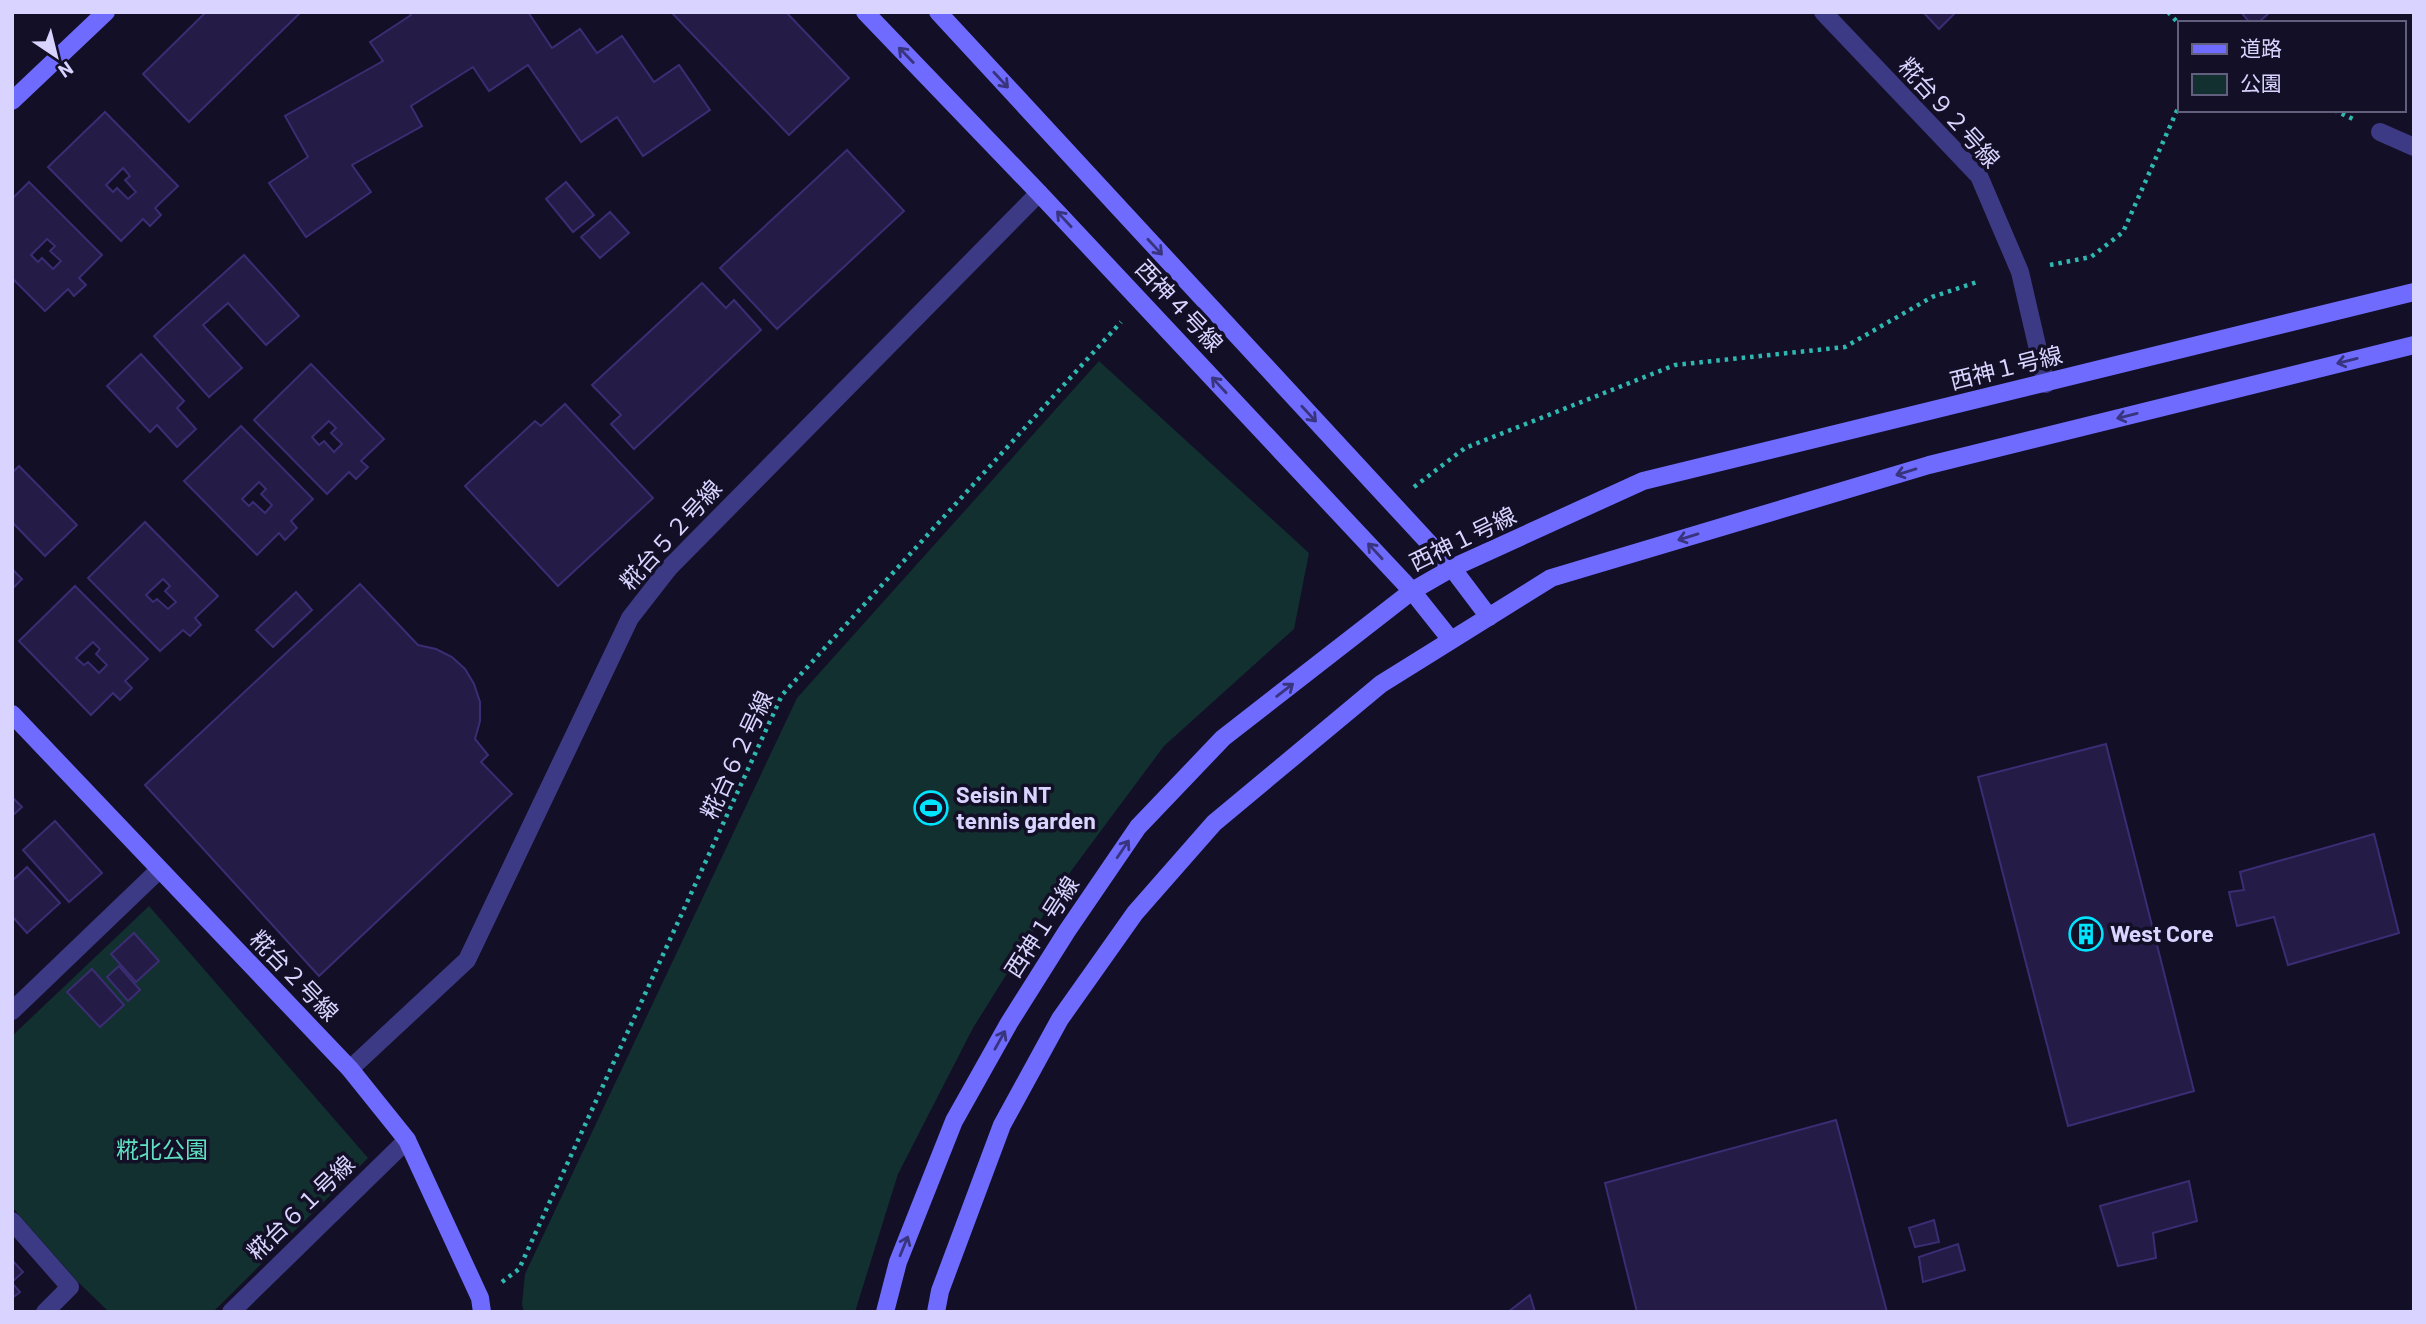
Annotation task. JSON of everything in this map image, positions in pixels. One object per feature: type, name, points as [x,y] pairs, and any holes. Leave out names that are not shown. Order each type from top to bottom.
[{"type":"street","points":[[12,101],[106,12]]},
{"type":"street","name":"西神４号線","points":[[865,12],[1039,193],[1412,591],[1451,640]]},
{"type":"street","name":"西神４号線","points":[[938,12],[1452,568],[1489,617]]},
{"type":"street","name":"糀台９２号線","points":[[1823,12],[1979,176],[2020,272],[2046,384]]},
{"type":"street","points":[[2380,132],[2414,147]]},
{"type":"street","name":"糀台５２号線","points":[[350,1069],[467,960],[630,618],[661,578],[850,382],[1039,193]]},
{"type":"street","name":"西神１号線","points":[[885,1312],[898,1262],[954,1121],[1009,1023],[1067,931],[1138,827],[1223,738],[1412,591],[1452,568],[1643,481],[2414,292]]},
{"type":"street","points":[[936,1312],[940,1291],[1002,1125],[1060,1019],[1135,913],[1214,823],[1381,684],[1551,578],[1929,465],[2414,345]]},
{"type":"street","name":"糀台２号線","points":[[12,714],[350,1069],[407,1140],[481,1305]]},
{"type":"street","points":[[12,1012],[159,870]]},
{"type":"street","name":"糀台６１号線","points":[[230,1312],[407,1140]]},
{"type":"street","points":[[12,1221],[69,1287],[45,1312]]},
{"type":"path","points":[[2050,265],[2091,257],[2123,232],[2178,108]]},
{"type":"path","points":[[1390,502],[1423,482],[1465,448],[1675,365],[1845,347],[1932,297],[1980,281]]},
{"type":"path","name":"糀台６２号線","points":[[481,1305],[519,1269],[782,695],[1140,300]]},
{"type":"green space","name":"Seisin NT tennis garden","points":[[1099,361],[1309,553],[1294,629],[1164,746],[1071,871],[973,1028],[898,1174],[855,1312],[524,1312],[522,1304],[525,1274],[797,698]]},
{"type":"green space","name":"糀北公園","points":[[149,906],[368,1158],[213,1312],[109,1312],[78,1282],[12,1207],[12,1036]]},
{"type":"building","points":[[206,12],[301,12],[189,122],[143,74]]},
{"type":"building","points":[[409,12],[528,12],[552,48],[580,29],[597,53],[622,36],[654,82],[679,65],[710,110],[643,156],[617,117],[581,142],[528,65],[489,91],[473,67],[411,106],[422,126],[352,165],[371,192],[306,237],[269,183],[308,157],[285,116],[383,61],[370,42],[411,15]]},
{"type":"building","points":[[671,12],[786,12],[849,78],[789,135]]},
{"type":"building","points":[[1923,12],[1956,12],[1939,29]]},
{"type":"building","points":[[2241,12],[2270,12],[2260,21],[2248,21]]},
{"type":"building","points":[[105,112],[178,186],[155,208],[161,215],[150,226],[143,219],[121,241],[48,167]],"holes":[[[123,168],[130,176],[125,180],[136,192],[128,199],[117,188],[113,192],[106,185]]]},
{"type":"building","points":[[847,150],[904,211],[777,329],[720,268]]},
{"type":"building","points":[[29,182],[102,255],[79,278],[86,285],[74,296],[68,289],[45,311],[12,278],[12,199]],"holes":[[[47,239],[55,246],[50,251],[61,261],[53,269],[42,258],[38,262],[31,255]]]},
{"type":"building","points":[[566,182],[594,215],[573,232],[546,199]]},
{"type":"building","points":[[610,212],[629,233],[600,258],[581,237]]},
{"type":"building","points":[[244,255],[299,316],[266,345],[228,303],[203,325],[242,368],[209,397],[154,336]]},
{"type":"building","points":[[702,283],[726,308],[734,300],[761,330],[634,449],[611,424],[621,415],[592,385]]},
{"type":"building","points":[[141,354],[184,401],[177,408],[196,429],[177,447],[157,425],[150,432],[107,386]]},
{"type":"building","points":[[311,364],[384,439],[361,461],[368,467],[356,479],[349,472],[327,494],[254,420]],"holes":[[[329,421],[336,428],[331,433],[342,444],[334,452],[324,441],[319,445],[312,437]]]},
{"type":"building","points":[[565,404],[653,498],[558,586],[465,486],[535,421],[541,426]]},
{"type":"building","points":[[241,426],[313,499],[291,521],[297,528],[285,540],[279,533],[257,555],[184,481]],"holes":[[[259,482],[266,489],[261,494],[272,505],[265,513],[253,502],[249,506],[242,499]]]},
{"type":"building","points":[[19,466],[77,525],[45,556],[12,522],[12,473]]},
{"type":"building","points":[[145,522],[218,596],[195,618],[201,625],[190,636],[183,630],[160,651],[88,578]],"holes":[[[163,579],[170,586],[165,591],[176,602],[168,609],[157,599],[153,602],[146,595]]]},
{"type":"building","points":[[12,569],[22,579],[12,589]]},
{"type":"building","points":[[360,584],[418,645],[436,649],[452,657],[465,669],[480,702],[480,721],[475,739],[488,755],[481,762],[512,794],[319,976],[145,785]]},
{"type":"building","points":[[75,586],[148,659],[125,681],[132,688],[120,700],[113,693],[91,715],[19,641]],"holes":[[[93,642],[100,649],[96,654],[107,665],[99,673],[88,662],[84,665],[76,658]]]},
{"type":"building","points":[[296,592],[312,610],[273,647],[256,630]]},
{"type":"building","name":"West Core","points":[[2106,744],[2194,1091],[2068,1126],[1978,777]]},
{"type":"building","points":[[12,797],[22,807],[12,816]]},
{"type":"building","points":[[55,821],[102,873],[69,902],[23,850]]},
{"type":"building","points":[[2374,834],[2399,933],[2288,965],[2274,917],[2237,926],[2229,892],[2244,890],[2240,872]]},
{"type":"building","points":[[27,867],[60,903],[27,933],[12,916],[12,881]]},
{"type":"building","points":[[134,933],[159,961],[136,982],[111,954]]},
{"type":"building","points":[[119,966],[140,990],[128,1001],[107,977]]},
{"type":"building","points":[[92,969],[124,1005],[100,1027],[67,992]]},
{"type":"building","points":[[1836,1120],[1887,1312],[1637,1312],[1605,1183]]},
{"type":"building","points":[[2189,1181],[2197,1221],[2153,1233],[2156,1258],[2118,1266],[2100,1206]]},
{"type":"building","points":[[1934,1220],[1939,1242],[1915,1247],[1909,1228]]},
{"type":"building","points":[[1958,1244],[1965,1270],[1923,1282],[1919,1257]]},
{"type":"building","points":[[12,1260],[23,1272],[12,1282]]},
{"type":"building","points":[[12,1283],[20,1292],[12,1298]]},
{"type":"building","points":[[1530,1295],[1535,1312],[1508,1312]]},
{"type":"place","name":"Seisin NT tennis garden","points":[[931,808]]},
{"type":"place","name":"West Core","points":[[2086,934]]}]
